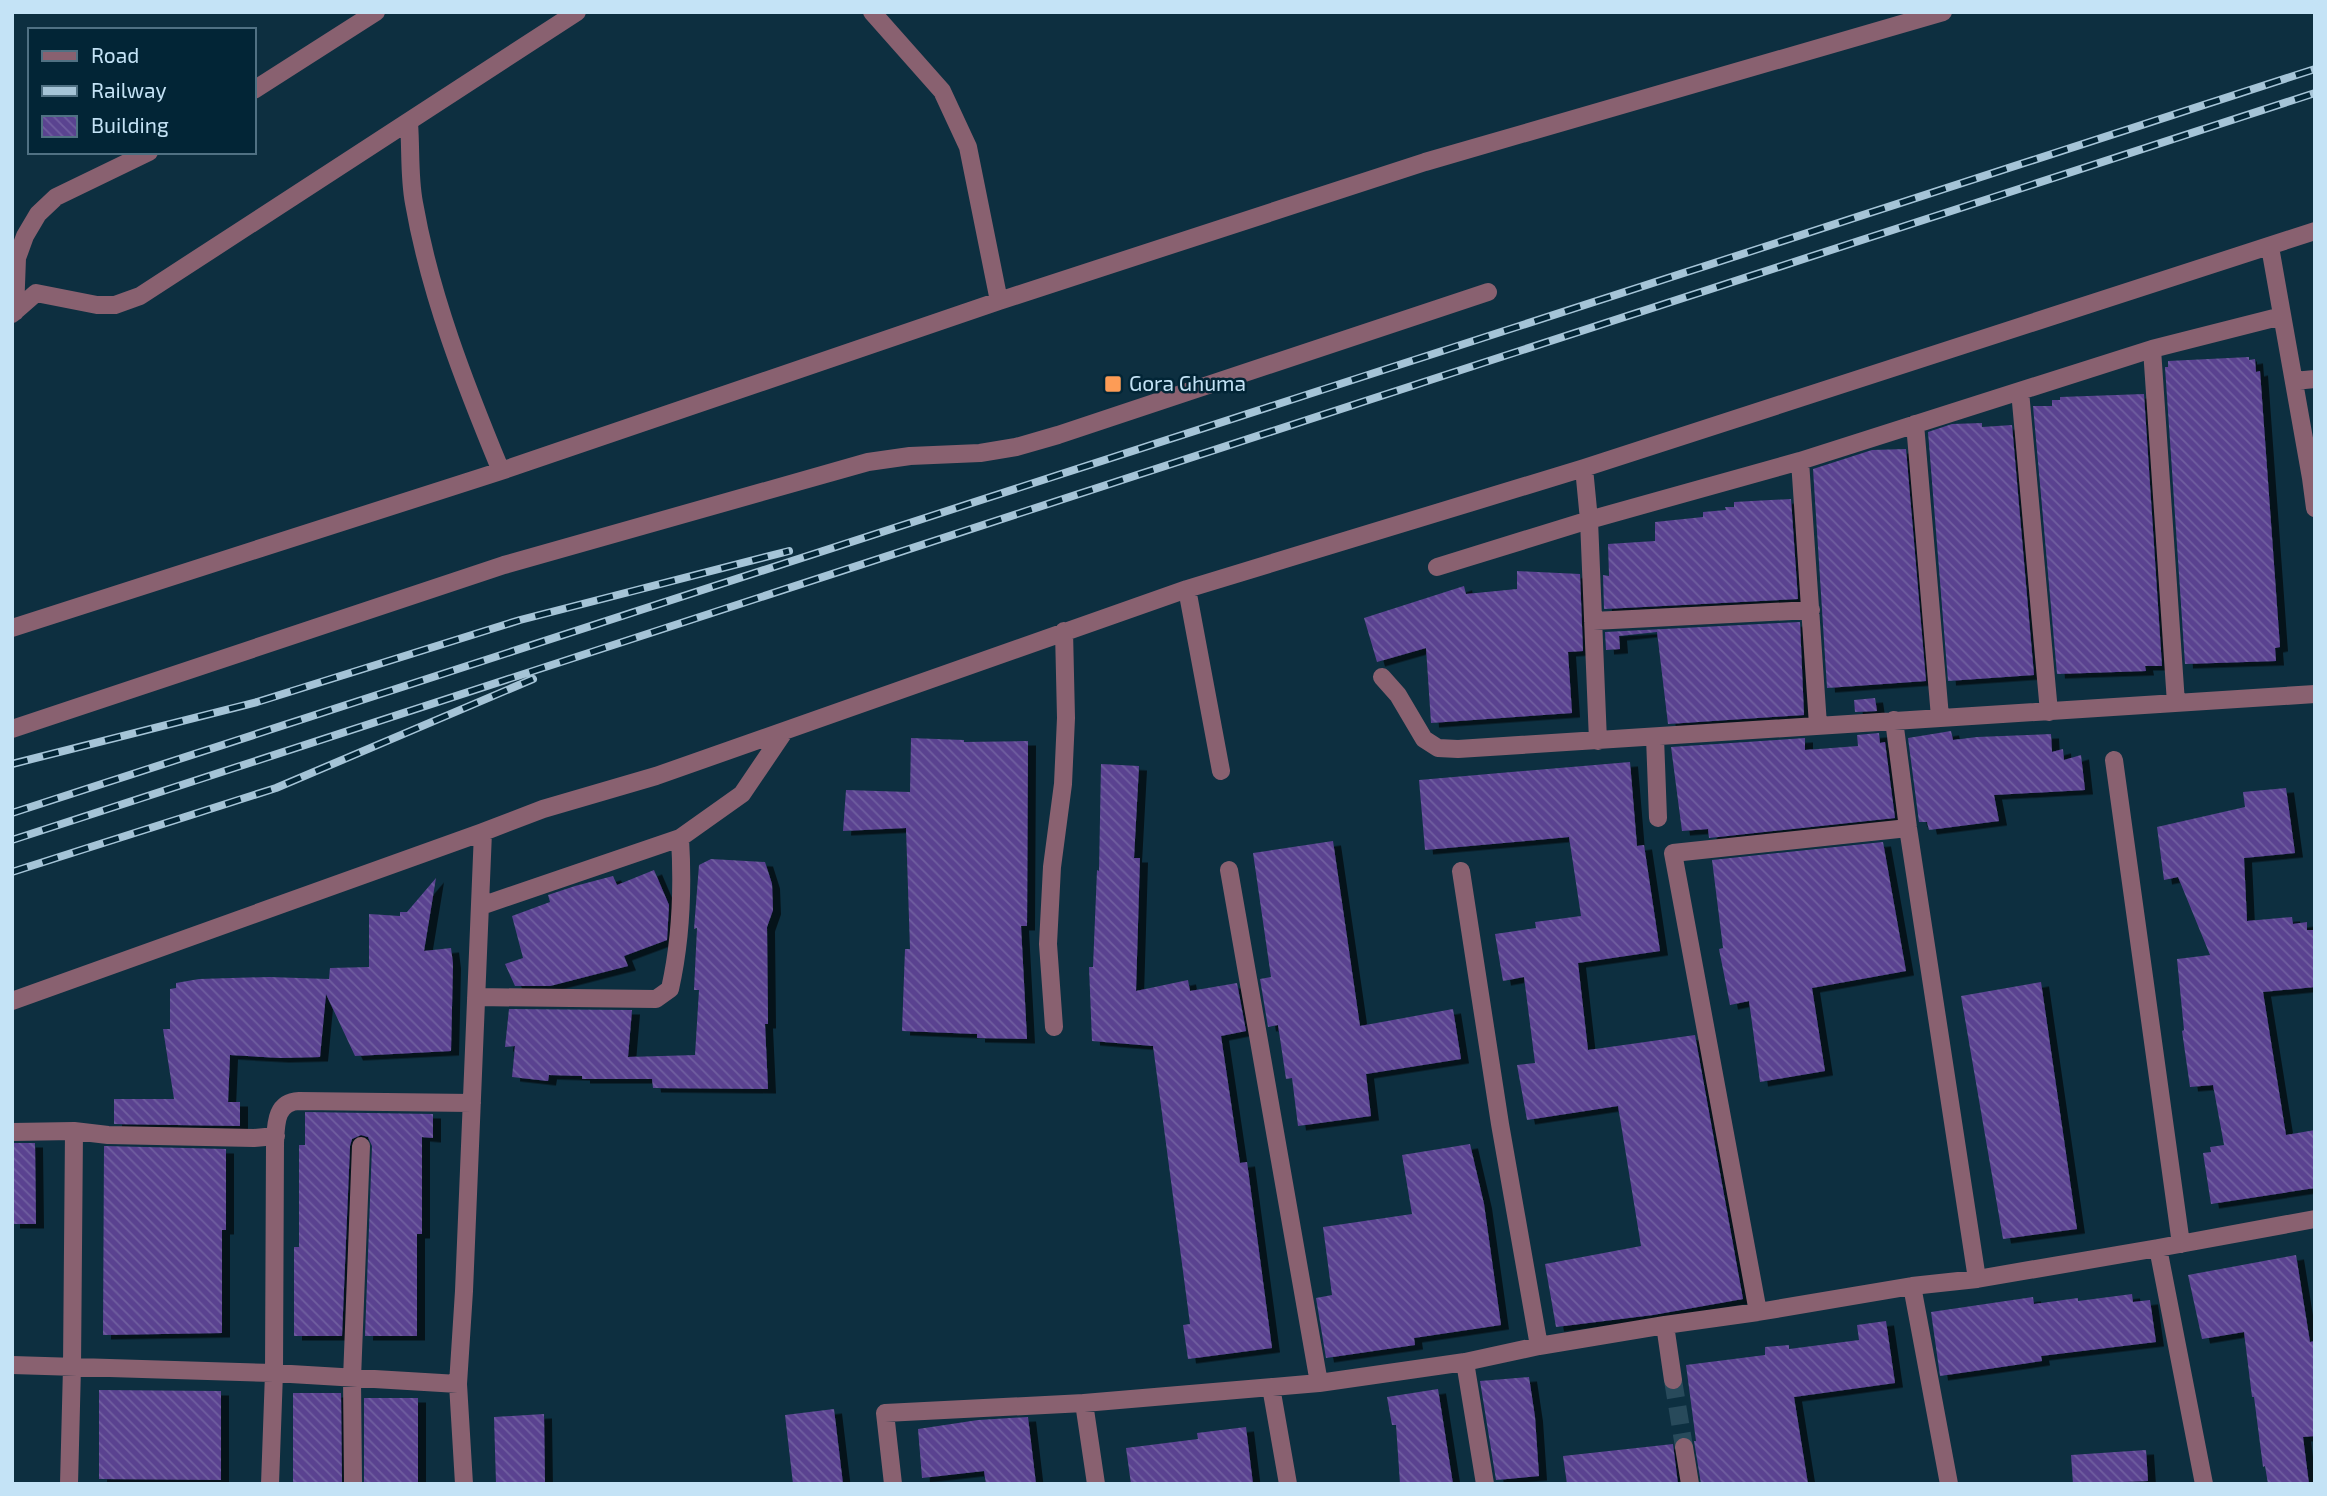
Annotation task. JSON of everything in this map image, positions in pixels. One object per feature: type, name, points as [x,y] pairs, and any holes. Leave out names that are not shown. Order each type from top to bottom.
[{"type":"street","points":[[256,89],[376,12]]},
{"type":"street","points":[[14,313],[36,293],[106,305],[115,305],[140,296],[577,12]]},
{"type":"street","points":[[872,12],[942,91],[968,147],[999,301]]},
{"type":"street","points":[[12,628],[501,471],[999,301],[1425,162],[1943,12]]},
{"type":"street","points":[[409,123],[413,200],[430,276],[467,389],[501,471]]},
{"type":"street","points":[[14,313],[17,258],[25,236],[38,214],[56,197],[145,154]]},
{"type":"street","points":[[12,1001],[543,809],[656,776],[1187,589],[1584,468],[2315,231]]},
{"type":"street","points":[[2270,247],[2313,477],[2315,508]]},
{"type":"street","points":[[12,729],[504,565],[868,462],[910,456],[981,453],[1037,441],[1488,292]]},
{"type":"street","points":[[1437,567],[1590,520],[1800,461],[2152,349],[2282,316]]},
{"type":"street","points":[[2152,349],[2176,703]]},
{"type":"street","points":[[2294,382],[2315,379]]},
{"type":"street","points":[[2020,391],[2049,712]]},
{"type":"street","points":[[1915,424],[1940,717]]},
{"type":"street","points":[[1800,461],[1818,726]]},
{"type":"street","points":[[1584,468],[1590,520],[1598,741]]},
{"type":"street","points":[[1187,589],[1221,771]]},
{"type":"street","points":[[1593,621],[1811,610]]},
{"type":"street","points":[[1054,1027],[1048,944],[1052,867],[1063,784],[1066,718],[1063,631]]},
{"type":"street","points":[[1382,677],[1398,695],[1424,739],[1438,748],[1458,749],[2315,694]]},
{"type":"street","points":[[1894,720],[1977,1279]]},
{"type":"street","points":[[481,906],[680,838],[742,794],[784,732]]},
{"type":"street","points":[[1655,737],[1658,818]]},
{"type":"street","points":[[2115,760],[2181,1244]]},
{"type":"street","points":[[1758,1312],[1673,853],[1908,828]]},
{"type":"street","points":[[464,1484],[458,1384],[483,832]]},
{"type":"street","points":[[476,997],[656,999],[670,989],[678,945],[682,867],[680,838]]},
{"type":"street","points":[[1229,870],[1319,1383]]},
{"type":"street","points":[[1461,871],[1500,1124],[1539,1346]]},
{"type":"street","points":[[270,1484],[278,1112],[292,1101],[472,1103]]},
{"type":"street","points":[[12,1132],[74,1131],[121,1135],[254,1138],[276,1136]]},
{"type":"street","points":[[69,1484],[74,1131]]},
{"type":"street","points":[[353,1484],[352,1379],[361,1146]]},
{"type":"street","points":[[893,1484],[885,1413],[1084,1403],[1319,1383],[1465,1362],[1539,1346],[1665,1325],[1912,1286],[1977,1279],[2315,1219]]},
{"type":"street","points":[[2158,1248],[2204,1484]]},
{"type":"street","points":[[1912,1286],[1948,1484]]},
{"type":"street","points":[[1665,1325],[1673,1380]]},
{"type":"street","points":[[1465,1362],[1485,1484]]},
{"type":"street","points":[[12,1365],[274,1373],[458,1384]]},
{"type":"street","points":[[1271,1387],[1288,1484]]},
{"type":"street","points":[[1084,1403],[1097,1484]]},
{"type":"street","points":[[1684,1447],[1690,1484]]},
{"type":"building","points":[[2249,357],[2249,360],[2255,359],[2256,372],[2260,371],[2280,647],[2275,648],[2276,661],[2185,664],[2165,367],[2168,367],[2168,361]]},
{"type":"building","points":[[2144,394],[2162,666],[2145,666],[2146,671],[2057,674],[2033,406],[2052,406],[2052,400],[2060,400],[2060,397]]},
{"type":"building","points":[[1982,423],[1982,427],[2012,425],[2034,675],[1948,681],[1928,432],[1952,424]]},
{"type":"building","points":[[1906,449],[1926,681],[1827,688],[1813,469],[1872,450]]},
{"type":"building","points":[[1791,499],[1798,599],[1604,609],[1603,575],[1609,576],[1608,544],[1655,541],[1655,522],[1703,517],[1703,512],[1734,507],[1734,502]]},
{"type":"building","points":[[1517,571],[1580,574],[1583,651],[1568,652],[1572,713],[1431,723],[1426,648],[1377,662],[1364,618],[1464,586],[1466,594],[1517,589]]},
{"type":"building","points":[[1800,622],[1804,715],[1668,724],[1657,632],[1619,636],[1620,649],[1606,650],[1605,632]]},
{"type":"building","points":[[1875,698],[1877,711],[1855,712],[1854,700]]},
{"type":"building","points":[[1951,731],[1953,740],[2051,734],[2052,752],[2063,749],[2064,760],[2081,755],[2085,790],[1994,795],[1999,821],[1929,830],[1927,822],[1919,822],[1908,738]]},
{"type":"building","points":[[1879,733],[1880,743],[1885,742],[1895,818],[1709,838],[1708,829],[1682,831],[1671,747],[1805,738],[1805,750],[1858,746],[1857,735]]},
{"type":"building","points":[[911,738],[964,742],[1028,741],[1027,926],[1021,926],[1027,1039],[977,1038],[977,1034],[902,1031],[905,949],[910,949],[906,828],[843,831],[846,790],[910,792]]},
{"type":"building","points":[[1630,762],[1637,846],[1644,845],[1660,951],[1578,963],[1588,1050],[1695,1035],[1743,1299],[1653,1315],[1556,1327],[1545,1264],[1641,1246],[1618,1106],[1527,1120],[1517,1065],[1535,1063],[1524,977],[1503,981],[1495,934],[1536,928],[1535,922],[1581,916],[1569,837],[1425,850],[1419,780]]},
{"type":"building","points":[[1101,764],[1139,766],[1134,858],[1140,858],[1136,991],[1188,980],[1190,991],[1237,983],[1246,1031],[1221,1036],[1240,1163],[1247,1162],[1272,1348],[1188,1359],[1183,1325],[1190,1324],[1153,1046],[1092,1041],[1089,967],[1093,967],[1097,870],[1099,871]]},
{"type":"building","points":[[2286,788],[2295,853],[2244,858],[2247,921],[2292,917],[2293,924],[2307,922],[2307,930],[2315,930],[2315,987],[2263,992],[2286,1135],[2315,1130],[2315,1188],[2211,1204],[2203,1153],[2211,1152],[2210,1147],[2224,1145],[2213,1085],[2190,1087],[2182,1031],[2177,959],[2210,955],[2178,877],[2164,880],[2157,827],[2245,807],[2243,792]]},
{"type":"building","points":[[1333,841],[1360,1026],[1453,1009],[1461,1059],[1366,1074],[1371,1116],[1298,1126],[1292,1078],[1286,1079],[1278,1025],[1268,1027],[1260,979],[1271,977],[1253,853]]},
{"type":"building","points":[[1883,842],[1906,971],[1812,988],[1825,1071],[1760,1082],[1749,1001],[1730,1005],[1719,949],[1723,948],[1712,860]]},
{"type":"building","points":[[711,859],[765,862],[772,884],[773,910],[767,927],[768,1024],[765,1024],[768,1089],[653,1088],[652,1079],[582,1079],[582,1076],[549,1075],[548,1081],[512,1077],[515,1046],[505,1047],[509,1009],[632,1010],[628,1057],[695,1055],[699,990],[694,990],[697,928],[694,929],[699,865]]},
{"type":"building","points":[[654,870],[669,905],[667,940],[624,956],[628,966],[550,986],[515,986],[505,964],[523,958],[512,916],[550,902],[548,895],[575,886],[613,876],[617,885]]},
{"type":"building","points":[[436,878],[424,951],[451,948],[451,1051],[355,1056],[326,994],[320,1057],[230,1055],[228,1102],[240,1102],[240,1126],[114,1124],[114,1099],[174,1099],[163,1029],[170,1029],[170,989],[176,988],[176,983],[199,979],[269,977],[329,979],[330,968],[369,967],[369,914],[400,916],[400,912],[407,912]]},
{"type":"building","points":[[2041,982],[2077,1229],[2003,1239],[1961,996]]},
{"type":"building","points":[[305,1112],[433,1114],[433,1138],[422,1137],[422,1234],[417,1234],[417,1336],[365,1336],[372,1146],[368,1137],[361,1135],[352,1139],[350,1146],[342,1336],[294,1336],[294,1247],[299,1247],[299,1145],[305,1145]]},
{"type":"building","points":[[12,1143],[35,1143],[36,1224],[12,1224]]},
{"type":"building","points":[[1470,1144],[1484,1204],[1501,1325],[1414,1338],[1415,1345],[1326,1358],[1316,1298],[1332,1295],[1323,1227],[1412,1214],[1402,1155]]},
{"type":"building","points":[[104,1146],[226,1149],[226,1230],[222,1230],[222,1333],[103,1335]]},
{"type":"building","points":[[2296,1255],[2310,1342],[2315,1341],[2315,1436],[2303,1437],[2309,1484],[2268,1484],[2265,1466],[2263,1467],[2244,1332],[2202,1339],[2188,1275]]},
{"type":"building","points":[[2132,1294],[2133,1302],[2150,1300],[2156,1342],[2041,1356],[2042,1361],[1940,1376],[1931,1312],[2033,1297],[2034,1304]]},
{"type":"building","points":[[1886,1321],[1895,1383],[1794,1397],[1808,1484],[1701,1484],[1686,1365],[1765,1355],[1765,1347],[1789,1345],[1789,1349],[1859,1340],[1857,1325]]},
{"type":"building","points":[[1529,1377],[1539,1476],[1496,1480],[1480,1381]]},
{"type":"building","points":[[1438,1389],[1453,1484],[1400,1484],[1396,1425],[1392,1425],[1387,1397]]},
{"type":"building","points":[[99,1390],[221,1391],[221,1480],[99,1479]]},
{"type":"building","points":[[293,1393],[341,1393],[342,1482],[293,1482]]},
{"type":"building","points":[[364,1398],[418,1398],[418,1484],[364,1482]]},
{"type":"building","points":[[834,1409],[843,1484],[793,1484],[785,1415]]},
{"type":"building","points":[[544,1414],[545,1484],[496,1484],[494,1417]]},
{"type":"building","points":[[1028,1417],[1036,1484],[986,1484],[984,1471],[922,1478],[918,1429],[978,1420]]},
{"type":"building","points":[[1246,1427],[1253,1484],[1131,1484],[1126,1448],[1198,1439],[1197,1433]]},
{"type":"building","points":[[1673,1444],[1678,1484],[1567,1484],[1563,1456]]},
{"type":"building","points":[[2146,1450],[2148,1481],[2073,1484],[2071,1455]]},
{"type":"tunnel","points":[[1673,1380],[1684,1447]]},
{"type":"railway","points":[[12,813],[2315,69]]},
{"type":"railway","points":[[12,840],[2315,93]]},
{"type":"railway","points":[[12,764],[257,702],[520,620],[789,551]]},
{"type":"railway","points":[[12,872],[276,788],[533,679]]},
{"type":"place","name":"Gora Ghuma","points":[[1113,384]]}]
